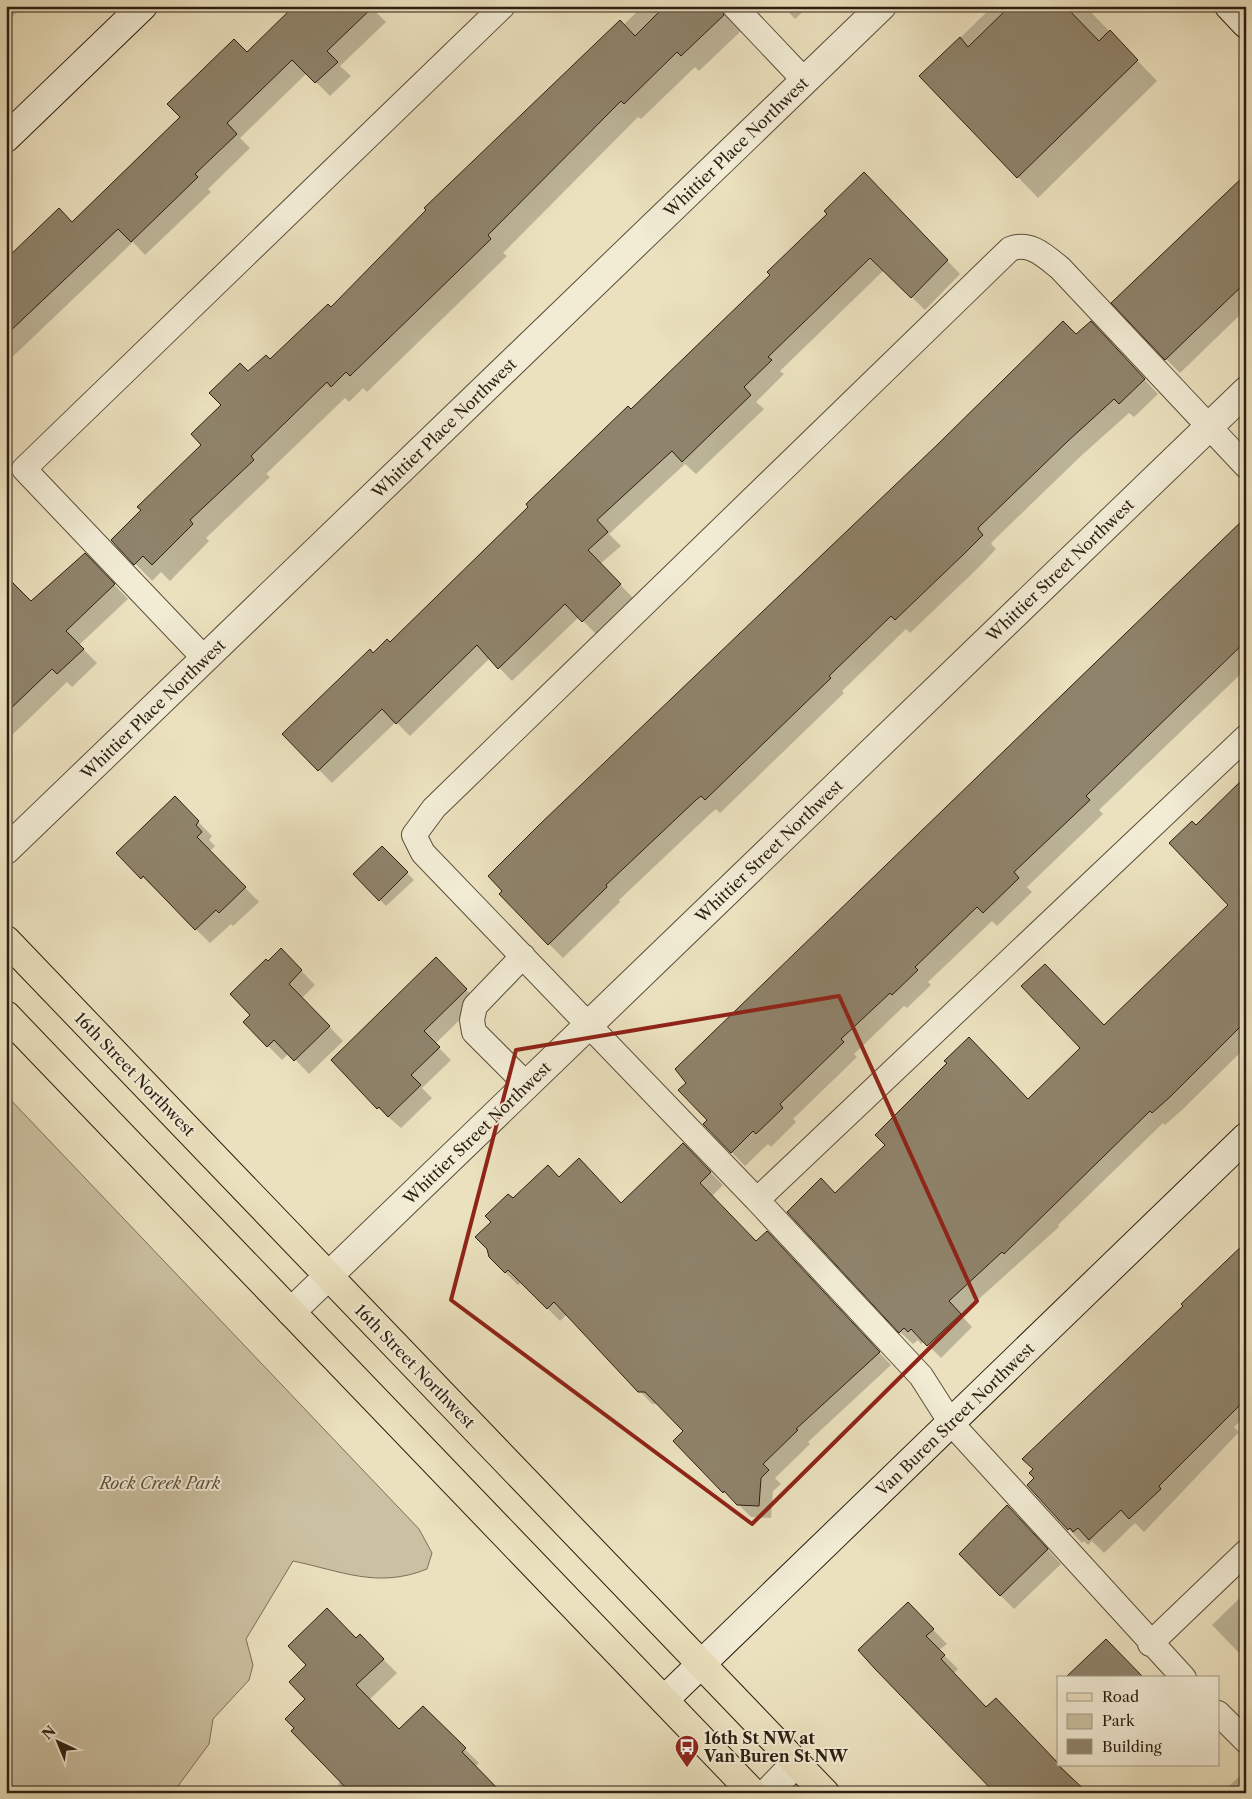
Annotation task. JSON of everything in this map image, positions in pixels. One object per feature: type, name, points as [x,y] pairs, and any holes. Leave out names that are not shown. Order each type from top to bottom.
[{"type":"main road","name":"16th Street Northwest","points":[[6,940],[825,1793]]},
{"type":"main road","points":[[6,1015],[753,1793]]},
{"type":"street","points":[[6,138],[143,6]]},
{"type":"street","name":"Whittier Place Northwest","points":[[6,850],[882,6]]},
{"type":"street","points":[[1229,6],[1246,24]]},
{"type":"street","name":"Whittier Street Northwest","points":[[291,1312],[1246,391]]},
{"type":"street","name":"Van Buren Street Northwest","points":[[664,1700],[1246,1137]]},
{"type":"street","points":[[766,1793],[796,1763]]},
{"type":"lane","points":[[205,659],[24,469],[503,6]]},
{"type":"lane","points":[[734,6],[805,81]]},
{"type":"lane","points":[[1182,1676],[1150,1644],[951,1423],[921,1376],[590,1024],[423,853],[414,835],[434,808],[1010,249],[1020,245],[1039,251],[1060,268],[1246,466]]},
{"type":"lane","points":[[757,1200],[1246,737]]},
{"type":"lane","points":[[523,956],[475,1006],[472,1020],[474,1032],[527,1085]]},
{"type":"lane","points":[[1150,1644],[1246,1552]]},
{"type":"lane","points":[[1220,1715],[1246,1741]]},
{"type":"highlighted area","points":[[839,996],[977,1301],[752,1524],[451,1300],[516,1050]]},
{"type":"green space","name":"Rock Creek Park","points":[[6,1095],[419,1529],[432,1553],[427,1569],[392,1578],[360,1576],[293,1561],[246,1639],[253,1665],[249,1680],[213,1719],[209,1744],[178,1786],[180,1793],[6,1793]]},
{"type":"building","points":[[294,6],[374,6],[327,51],[338,62],[315,83],[292,60],[227,123],[237,134],[195,174],[198,177],[131,242],[118,229],[6,335],[6,259],[59,208],[72,222],[180,117],[167,104],[234,39],[247,52]]},
{"type":"building","points":[[665,6],[721,6],[724,15],[681,56],[677,52],[624,104],[621,101],[488,235],[491,239],[350,376],[346,372],[331,387],[327,382],[251,456],[254,460],[190,520],[193,524],[152,565],[143,556],[134,565],[111,540],[141,510],[137,507],[201,445],[191,434],[221,405],[209,393],[240,363],[248,371],[266,355],[270,359],[328,304],[331,307],[426,210],[424,208],[620,20],[635,36]]},
{"type":"building","points":[[1010,6],[1065,6],[1099,41],[1110,30],[1138,60],[1017,178],[919,76],[960,37],[968,47]]},
{"type":"building","points":[[864,172],[948,260],[911,298],[870,258],[768,357],[772,360],[744,387],[751,395],[682,462],[672,451],[597,520],[608,532],[588,550],[621,584],[582,622],[565,604],[498,669],[477,645],[396,724],[382,709],[318,771],[282,734],[370,649],[373,653],[387,639],[390,642],[528,507],[526,504],[628,406],[631,409],[770,275],[767,272],[827,214],[824,211]]},
{"type":"building","points":[[1246,174],[1246,282],[1165,360],[1111,303]]},
{"type":"building","points":[[1063,321],[1076,334],[1091,321],[1145,379],[1119,404],[1114,399],[1068,441],[979,527],[978,529],[983,535],[965,553],[895,620],[891,616],[829,676],[831,678],[705,800],[701,796],[696,800],[606,885],[607,887],[548,945],[499,894],[502,891],[488,876],[540,824],[937,445]]},
{"type":"building","points":[[1246,517],[1246,641],[1086,796],[1090,800],[1014,872],[1019,878],[983,913],[977,907],[915,967],[918,970],[892,995],[890,993],[841,1039],[844,1042],[780,1104],[783,1108],[756,1134],[753,1131],[731,1153],[703,1124],[707,1120],[678,1090],[686,1083],[675,1069]]},
{"type":"building","points":[[85,553],[115,584],[66,631],[84,649],[57,674],[52,669],[6,713],[6,576],[31,601]]},
{"type":"building","points":[[1246,776],[1246,1021],[1170,1097],[1152,1113],[1150,1111],[1004,1254],[1002,1252],[949,1301],[961,1314],[927,1346],[911,1329],[908,1332],[904,1328],[899,1333],[787,1212],[821,1178],[835,1193],[885,1145],[875,1135],[947,1063],[944,1061],[969,1037],[1028,1099],[1080,1048],[1021,986],[1045,964],[1104,1025],[1228,905],[1169,843],[1192,821],[1196,825]]},
{"type":"building","points":[[175,796],[199,821],[196,825],[202,832],[197,837],[246,887],[219,913],[216,910],[195,930],[143,876],[141,879],[116,853]]},
{"type":"building","points":[[382,846],[408,872],[379,901],[353,874]]},
{"type":"building","points":[[281,948],[302,970],[289,984],[330,1026],[294,1061],[274,1040],[267,1047],[243,1022],[250,1015],[230,994],[266,959],[268,961]]},
{"type":"building","points":[[436,957],[467,989],[424,1031],[440,1047],[411,1075],[421,1085],[388,1117],[379,1107],[377,1109],[331,1060]]},
{"type":"building","points":[[683,1143],[711,1172],[700,1183],[756,1241],[767,1231],[880,1352],[796,1429],[798,1430],[763,1464],[769,1470],[761,1478],[759,1506],[737,1505],[724,1491],[723,1493],[673,1441],[683,1431],[645,1392],[638,1392],[554,1302],[547,1309],[508,1270],[505,1273],[489,1257],[487,1249],[475,1237],[491,1222],[485,1216],[508,1194],[513,1198],[548,1165],[559,1177],[579,1158],[621,1203]]},
{"type":"building","points":[[1246,1242],[1246,1399],[1159,1486],[1161,1489],[1129,1519],[1121,1510],[1089,1540],[1078,1528],[1073,1532],[1070,1528],[1068,1530],[1027,1485],[1034,1478],[1029,1473],[1033,1469],[1022,1459],[1183,1306],[1181,1304]]},
{"type":"building","points":[[1007,1505],[1048,1549],[1000,1596],[959,1554]]},
{"type":"building","points":[[908,1602],[934,1629],[926,1636],[945,1655],[941,1659],[986,1707],[996,1698],[1057,1762],[1057,1766],[1088,1793],[995,1793],[858,1650]]},
{"type":"building","points":[[327,1608],[356,1638],[360,1634],[384,1659],[356,1685],[399,1729],[423,1706],[466,1748],[462,1752],[502,1793],[351,1793],[291,1731],[294,1728],[285,1719],[305,1699],[289,1682],[306,1665],[288,1646]]},
{"type":"building","points":[[1106,1639],[1142,1676],[1067,1676]]},
{"type":"place","name":"16th St NW at Van Buren St NW","points":[[687,1768]]}]
